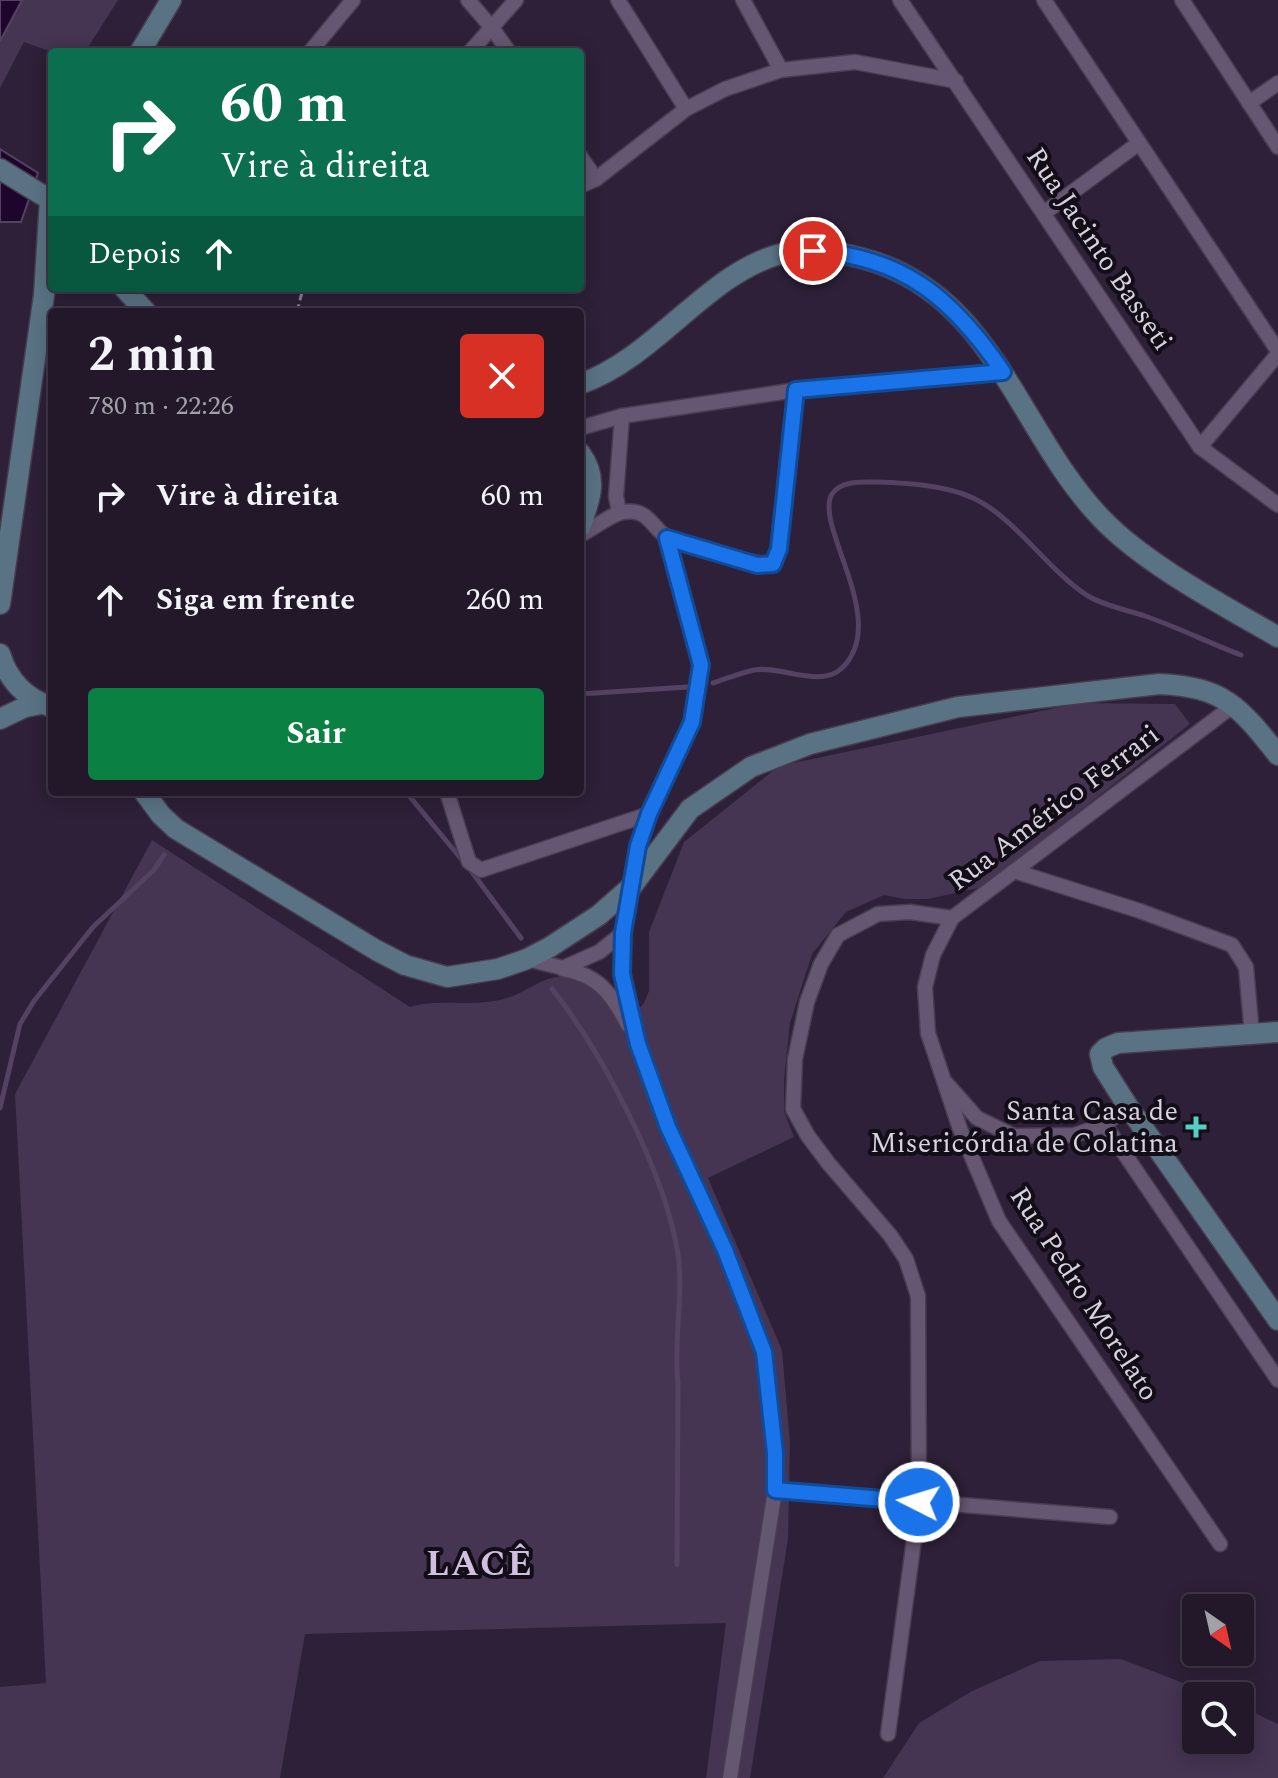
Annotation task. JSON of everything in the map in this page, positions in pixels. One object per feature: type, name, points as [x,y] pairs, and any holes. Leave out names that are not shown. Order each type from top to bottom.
[{"type":"main road","points":[[142,48],[171,0]]},
{"type":"main road","points":[[0,169],[48,197]]},
{"type":"main road","points":[[0,604],[44,295],[48,240]]},
{"type":"main road","points":[[584,382],[619,367],[737,275],[777,255],[799,251],[853,256],[882,264],[939,297],[964,320],[1003,372],[1074,487],[1105,522],[1128,543],[1278,637]]},
{"type":"main road","points":[[44,295],[48,283]]},
{"type":"main road","points":[[584,458],[593,481],[584,513]]},
{"type":"main road","points":[[0,654],[10,678],[47,705]]},
{"type":"main road","points":[[147,796],[176,829],[405,965],[447,977],[498,969],[527,959],[583,928],[632,886],[690,809],[751,767],[810,744],[958,707],[1159,684],[1204,690],[1220,696],[1254,724],[1278,755]]},
{"type":"main road","points":[[0,719],[25,707],[47,705]]},
{"type":"main road","points":[[1278,1032],[1118,1043],[1100,1054],[1103,1067],[1127,1105],[1278,1320]]},
{"type":"street","points":[[313,48],[353,0]]},
{"type":"street","points":[[468,0],[506,48]]},
{"type":"street","points":[[474,48],[516,0]]},
{"type":"street","points":[[618,0],[686,109]]},
{"type":"street","points":[[743,0],[781,70]]},
{"type":"street","name":"Rua Jacinto Basseti","points":[[900,0],[1200,447],[1278,505]]},
{"type":"street","points":[[1044,0],[1278,352],[1200,447]]},
{"type":"street","points":[[1182,0],[1278,147]]},
{"type":"street","points":[[584,184],[596,179],[686,109],[725,89],[781,70],[855,62],[956,81]]},
{"type":"street","points":[[1249,103],[1278,83]]},
{"type":"street","points":[[1044,213],[1139,143]]},
{"type":"street","points":[[584,162],[596,179]]},
{"type":"street","points":[[584,427],[622,416],[796,390],[1003,372]]},
{"type":"street","points":[[667,538],[757,565],[773,564],[779,549],[796,390]]},
{"type":"street","points":[[619,512],[616,496],[622,416]]},
{"type":"street","points":[[593,481],[616,496]]},
{"type":"street","points":[[584,533],[599,527],[619,512],[634,511],[650,518],[667,538],[701,665],[692,722],[649,814],[638,846],[623,933],[622,974],[638,1044],[668,1127],[725,1250],[764,1352],[775,1453],[775,1490],[730,1778]]},
{"type":"street","name":"Rua Américo Ferrari","points":[[888,1734],[919,1502],[921,1360],[918,1296],[906,1259],[890,1235],[822,1155],[793,1109],[795,1059],[807,1002],[821,964],[838,935],[878,914],[910,912],[952,918],[1234,705]]},
{"type":"street","points":[[448,796],[469,862],[481,870],[649,814]]},
{"type":"street","points":[[1014,871],[1140,911],[1232,945],[1246,967],[1252,1035]]},
{"type":"street","name":"Rua Pedro Morelato","points":[[952,918],[933,955],[925,987],[928,1033],[941,1076],[999,1221],[1220,1544]]},
{"type":"street","points":[[563,968],[599,952],[623,933]]},
{"type":"street","points":[[527,959],[583,972],[605,989],[638,1044]]},
{"type":"street","points":[[941,1076],[977,1118],[1014,1136],[1074,1135],[1105,1125],[1127,1105]]},
{"type":"street","points":[[1105,1125],[1278,1380]]},
{"type":"street","points":[[775,1490],[1110,1517]]},
{"type":"shaded area","points":[[0,0],[22,0],[0,41]]},
{"type":"shaded area","points":[[22,0],[118,0],[88,48],[48,48],[48,51],[24,42],[0,88],[0,41]]},
{"type":"shaded area","points":[[0,149],[38,173],[21,222],[0,222]]},
{"type":"shaded area","points":[[1079,703],[1175,704],[1190,724],[983,887],[928,899],[884,895],[846,912],[812,954],[790,1023],[784,1111],[794,1137],[708,1178],[782,1350],[790,1442],[788,1539],[750,1778],[706,1778],[726,1623],[305,1634],[280,1778],[0,1778],[0,1687],[46,1683],[15,1094],[152,840],[410,1007],[495,1001],[514,996],[550,978],[564,977],[583,983],[635,1013],[649,991],[649,932],[684,842],[779,766]]},
{"type":"shaded area","points":[[1121,1659],[1182,1683],[1182,1754],[1254,1754],[1254,1713],[1278,1724],[1278,1778],[883,1778],[919,1723],[972,1691],[1040,1661]]},
{"type":"waterway","points":[[713,683],[754,670],[812,677],[833,674],[842,668],[855,648],[858,625],[855,600],[832,528],[829,508],[836,489],[859,482],[926,486],[973,498],[1003,518],[1059,573],[1088,596],[1157,620],[1241,655]]},
{"type":"waterway","points":[[584,694],[687,687]]},
{"type":"waterway","points":[[409,796],[462,860]]},
{"type":"waterway","points":[[0,1108],[20,1024],[34,1001],[93,927],[154,870],[164,855]]},
{"type":"waterway","points":[[469,868],[521,938]]},
{"type":"waterway","points":[[552,989],[591,1046],[629,1115],[660,1187],[678,1254],[677,1565]]},
{"type":"place","name":"Santa Casa de Misericórdia de Colatina","points":[[1196,1127]]},
{"type":"district","name":"LACÊ","points":[[480,1564]]},
{"type":"route","points":[[813,251],[874,261],[917,282],[939,297],[972,328],[1003,372],[796,390],[779,549],[773,564],[757,565],[667,538],[701,665],[692,722],[649,814],[638,846],[623,933],[622,974],[638,1044],[668,1127],[725,1250],[764,1352],[770,1389],[775,1490],[919,1502]]}]
